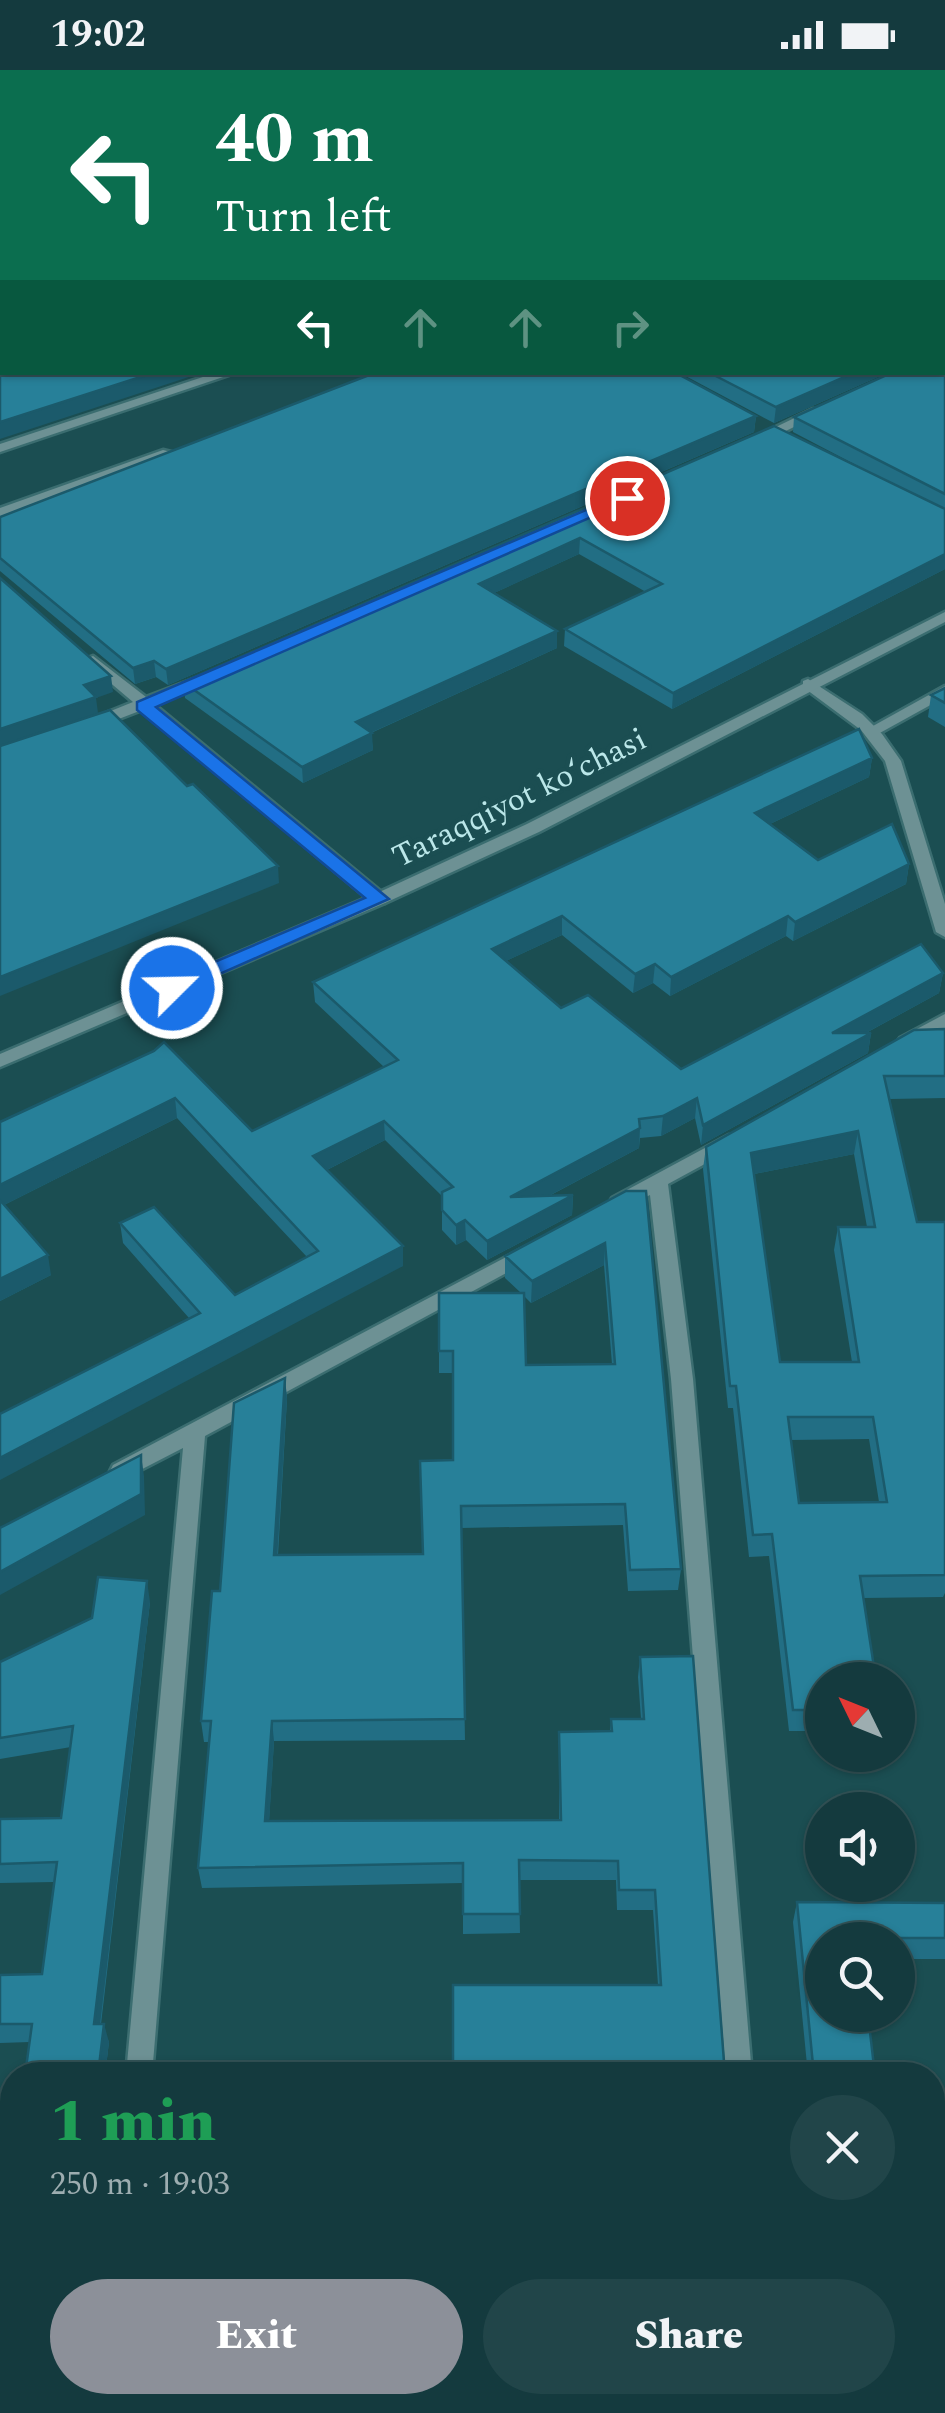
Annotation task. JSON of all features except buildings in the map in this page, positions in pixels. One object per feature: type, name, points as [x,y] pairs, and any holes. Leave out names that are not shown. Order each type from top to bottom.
[{"type":"street","points":[[0,448],[223,375]]},
{"type":"street","points":[[743,446],[843,402]]},
{"type":"street","points":[[758,423],[792,440]]},
{"type":"street","points":[[0,513],[180,449]]},
{"type":"street","name":"Taraqqiyot koʻchasi","points":[[0,1061],[379,899],[533,828],[945,616]]},
{"type":"street","points":[[86,655],[379,899]]},
{"type":"street","points":[[72,731],[233,668]]},
{"type":"street","points":[[808,684],[872,731],[893,761],[945,932]]},
{"type":"street","points":[[872,731],[945,691]]},
{"type":"street","points":[[894,1048],[945,1020]]},
{"type":"street","points":[[607,1210],[743,1134]]},
{"type":"street","points":[[658,1182],[682,1379],[738,2062]]},
{"type":"street","points":[[98,1484],[538,1247]]},
{"type":"street","points":[[139,2062],[195,1432]]},
{"type":"route","points":[[172,988],[379,899],[144,706],[627,498]]}]
